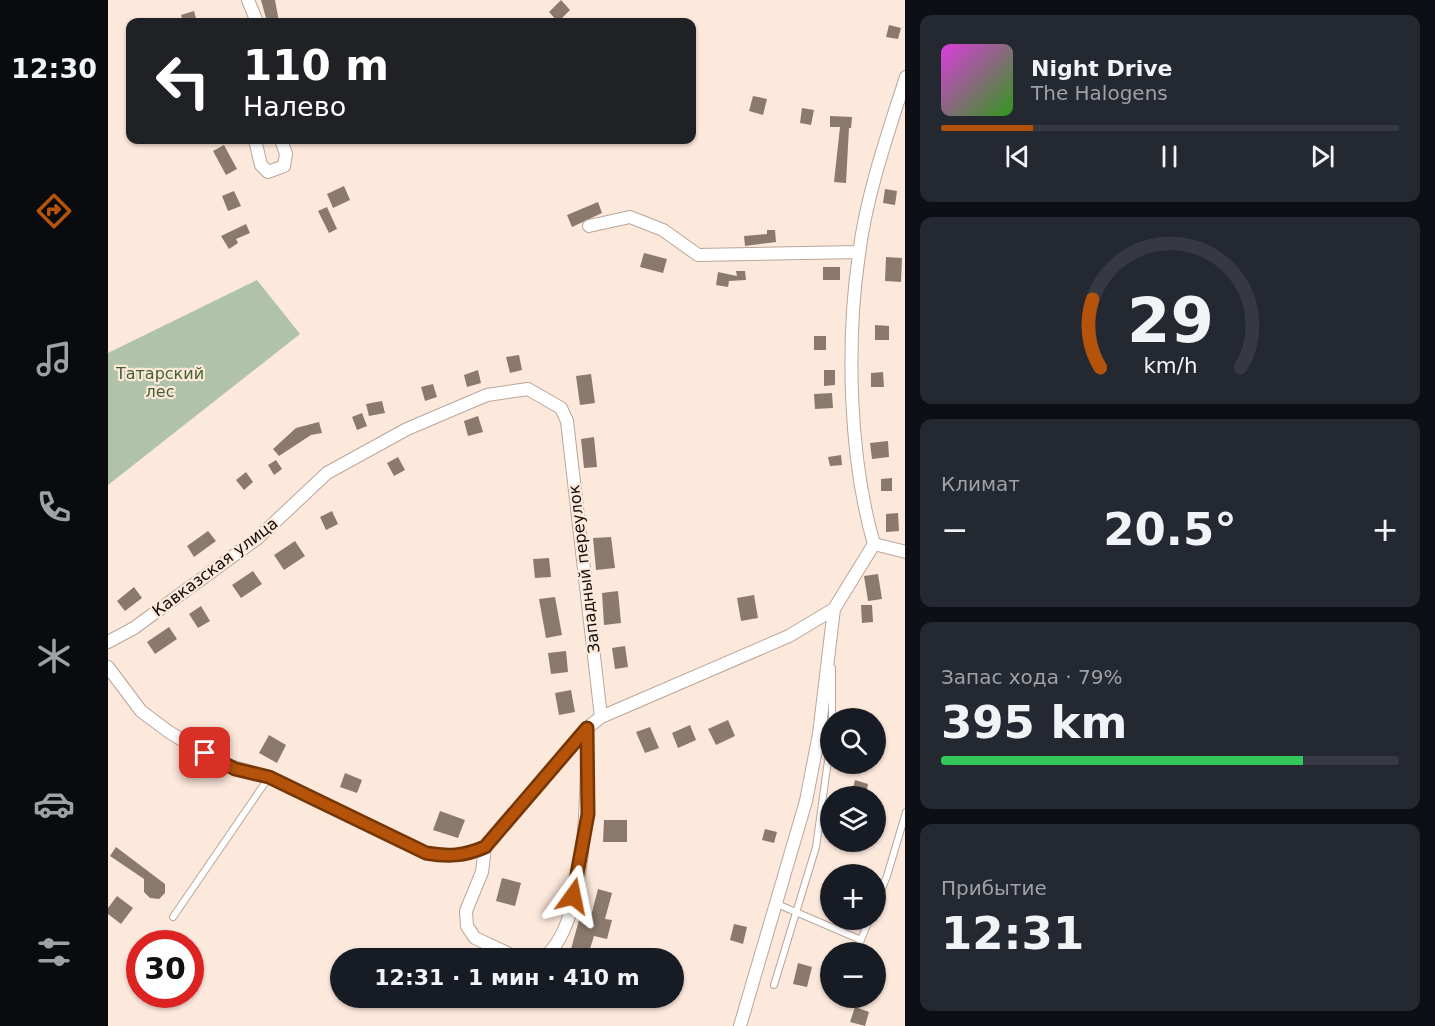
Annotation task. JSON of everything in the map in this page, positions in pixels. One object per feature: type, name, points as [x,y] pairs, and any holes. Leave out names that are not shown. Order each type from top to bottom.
[{"type":"street","points":[[248,0],[255,18]]},
{"type":"street","points":[[741,1026],[808,790],[819,734],[834,609],[874,544],[865,511],[857,460],[853,362],[859,252],[884,147],[905,80]]},
{"type":"street","points":[[256,144],[261,165],[268,171],[284,166],[286,154],[282,144]]},
{"type":"street","points":[[589,226],[630,217],[663,230],[698,255],[859,252]]},
{"type":"street","name":"Кавказская улица","points":[[108,642],[134,628],[258,538],[327,473],[407,429],[487,395],[528,389],[561,408],[567,421]]},
{"type":"street","name":"Западный переулок","points":[[567,421],[602,717]]},
{"type":"street","points":[[874,544],[905,552]]},
{"type":"street","points":[[108,667],[141,711],[169,732],[223,764],[269,777],[426,853],[445,856],[466,855],[485,847],[587,728],[602,717],[789,636],[834,609]]},
{"type":"street","points":[[555,948],[564,932],[578,878],[588,814],[587,728]]},
{"type":"street","points":[[485,847],[482,872],[466,911],[467,927],[475,938],[496,948]]},
{"type":"lane","points":[[830,639],[832,708]]},
{"type":"lane","points":[[774,985],[798,913],[816,847],[826,774]]},
{"type":"lane","points":[[172,917],[269,777]]},
{"type":"lane","points":[[886,878],[905,815]]},
{"type":"lane","points":[[777,904],[861,940],[865,930]]},
{"type":"green space","name":"Татарский лес","points":[[257,280],[300,334],[108,485],[108,353]]},
{"type":"building","points":[[261,0],[275,0],[278,18],[266,18]]},
{"type":"building","points":[[561,0],[570,10],[562,18],[554,18],[549,12]]},
{"type":"building","points":[[194,11],[196,18],[182,18],[181,15]]},
{"type":"building","points":[[889,25],[901,28],[898,39],[886,37]]},
{"type":"building","points":[[753,96],[767,99],[763,115],[749,111]]},
{"type":"building","points":[[802,108],[814,110],[811,125],[800,123]]},
{"type":"building","points":[[830,116],[852,117],[851,128],[849,128],[846,183],[834,182],[840,127],[830,127]]},
{"type":"building","points":[[224,145],[237,169],[226,175],[213,151]]},
{"type":"building","points":[[344,186],[350,200],[333,208],[327,194]]},
{"type":"building","points":[[885,189],[897,191],[895,205],[883,203]]},
{"type":"building","points":[[234,191],[241,206],[228,211],[222,196]]},
{"type":"building","points":[[598,202],[602,213],[572,227],[567,215]]},
{"type":"building","points":[[327,207],[337,229],[329,233],[318,211]]},
{"type":"building","points":[[246,224],[250,233],[236,239],[238,243],[229,249],[221,236]]},
{"type":"building","points":[[767,230],[775,230],[776,242],[745,246],[744,236],[767,234]]},
{"type":"building","points":[[644,253],[667,259],[663,273],[640,267]]},
{"type":"building","points":[[886,257],[902,258],[901,282],[885,281]]},
{"type":"building","points":[[823,267],[840,267],[840,280],[823,280]]},
{"type":"building","points":[[736,271],[745,271],[746,280],[729,281],[728,287],[716,285],[718,272],[737,276]]},
{"type":"building","points":[[875,325],[889,326],[889,340],[875,340]]},
{"type":"building","points":[[814,336],[826,336],[826,350],[814,350]]},
{"type":"building","points":[[519,355],[522,370],[510,373],[506,357]]},
{"type":"building","points":[[478,370],[481,383],[467,387],[464,375]]},
{"type":"building","points":[[824,370],[835,370],[835,385],[824,386]]},
{"type":"building","points":[[883,372],[884,387],[871,387],[871,373]]},
{"type":"building","points":[[591,374],[595,403],[580,405],[576,376]]},
{"type":"building","points":[[433,384],[437,397],[425,401],[421,387]]},
{"type":"building","points":[[832,393],[833,408],[815,409],[814,394]]},
{"type":"building","points":[[382,401],[385,413],[369,416],[366,404]]},
{"type":"building","points":[[362,413],[367,426],[357,430],[352,417]]},
{"type":"building","points":[[478,416],[483,432],[468,436],[464,421]]},
{"type":"building","points":[[319,422],[322,433],[311,435],[279,456],[273,449],[296,428]]},
{"type":"building","points":[[594,437],[597,467],[584,468],[581,439]]},
{"type":"building","points":[[888,441],[889,457],[872,459],[870,443]]},
{"type":"building","points":[[841,455],[842,465],[830,466],[828,457]]},
{"type":"building","points":[[398,457],[405,470],[394,476],[387,463]]},
{"type":"building","points":[[276,460],[282,469],[274,475],[268,465]]},
{"type":"building","points":[[246,472],[253,482],[244,490],[236,480]]},
{"type":"building","points":[[892,478],[892,491],[881,491],[881,479]]},
{"type":"building","points":[[332,511],[338,524],[326,530],[320,517]]},
{"type":"building","points":[[898,513],[899,531],[886,532],[886,514]]},
{"type":"building","points":[[208,531],[216,541],[194,557],[187,546]]},
{"type":"building","points":[[611,537],[615,568],[596,570],[593,538]]},
{"type":"building","points":[[295,541],[305,556],[284,570],[274,555]]},
{"type":"building","points":[[549,558],[551,577],[535,578],[533,559]]},
{"type":"building","points":[[253,571],[262,584],[241,598],[232,585]]},
{"type":"building","points":[[878,574],[882,599],[868,601],[864,576]]},
{"type":"building","points":[[134,587],[142,598],[125,611],[117,601]]},
{"type":"building","points":[[618,591],[621,623],[604,625],[602,593]]},
{"type":"building","points":[[754,595],[758,618],[741,621],[737,598]]},
{"type":"building","points":[[555,597],[562,635],[546,638],[539,599]]},
{"type":"building","points":[[861,605],[872,605],[873,622],[862,623]]},
{"type":"building","points":[[201,606],[210,621],[198,628],[189,614]]},
{"type":"building","points":[[169,627],[177,639],[155,654],[147,642]]},
{"type":"building","points":[[625,646],[628,667],[615,669],[612,648]]},
{"type":"building","points":[[566,651],[568,672],[551,674],[548,653]]},
{"type":"building","points":[[571,690],[575,712],[559,715],[555,693]]},
{"type":"building","points":[[728,720],[735,736],[716,745],[708,729]]},
{"type":"building","points":[[690,725],[696,740],[678,748],[672,733]]},
{"type":"building","points":[[650,727],[659,748],[645,753],[636,732]]},
{"type":"building","points":[[269,735],[286,745],[277,763],[259,753]]},
{"type":"building","points":[[345,773],[362,780],[357,793],[340,787]]},
{"type":"building","points":[[855,780],[868,784],[868,786],[854,786]]},
{"type":"building","points":[[440,811],[465,820],[458,838],[433,830]]},
{"type":"building","points":[[604,820],[627,820],[627,842],[603,842]]},
{"type":"building","points":[[765,829],[777,832],[774,843],[762,840]]},
{"type":"building","points":[[116,847],[165,884],[165,893],[159,899],[150,898],[144,892],[144,879],[110,856]]},
{"type":"building","points":[[502,878],[521,883],[515,906],[496,901]]},
{"type":"building","points":[[598,889],[612,893],[605,919],[612,920],[607,939],[594,936],[590,948],[571,948],[581,913],[591,916]]},
{"type":"building","points":[[117,896],[133,908],[121,924],[108,914],[108,908]]},
{"type":"building","points":[[734,924],[747,927],[743,944],[730,940]]},
{"type":"building","points":[[798,963],[812,967],[807,987],[793,984]]},
{"type":"building","points":[[855,1008],[869,1012],[865,1026],[850,1022]]},
{"type":"route","points":[[205,753],[235,769],[269,777],[384,835],[426,853],[445,856],[466,855],[485,847],[587,728],[588,814],[573,896]]}]
